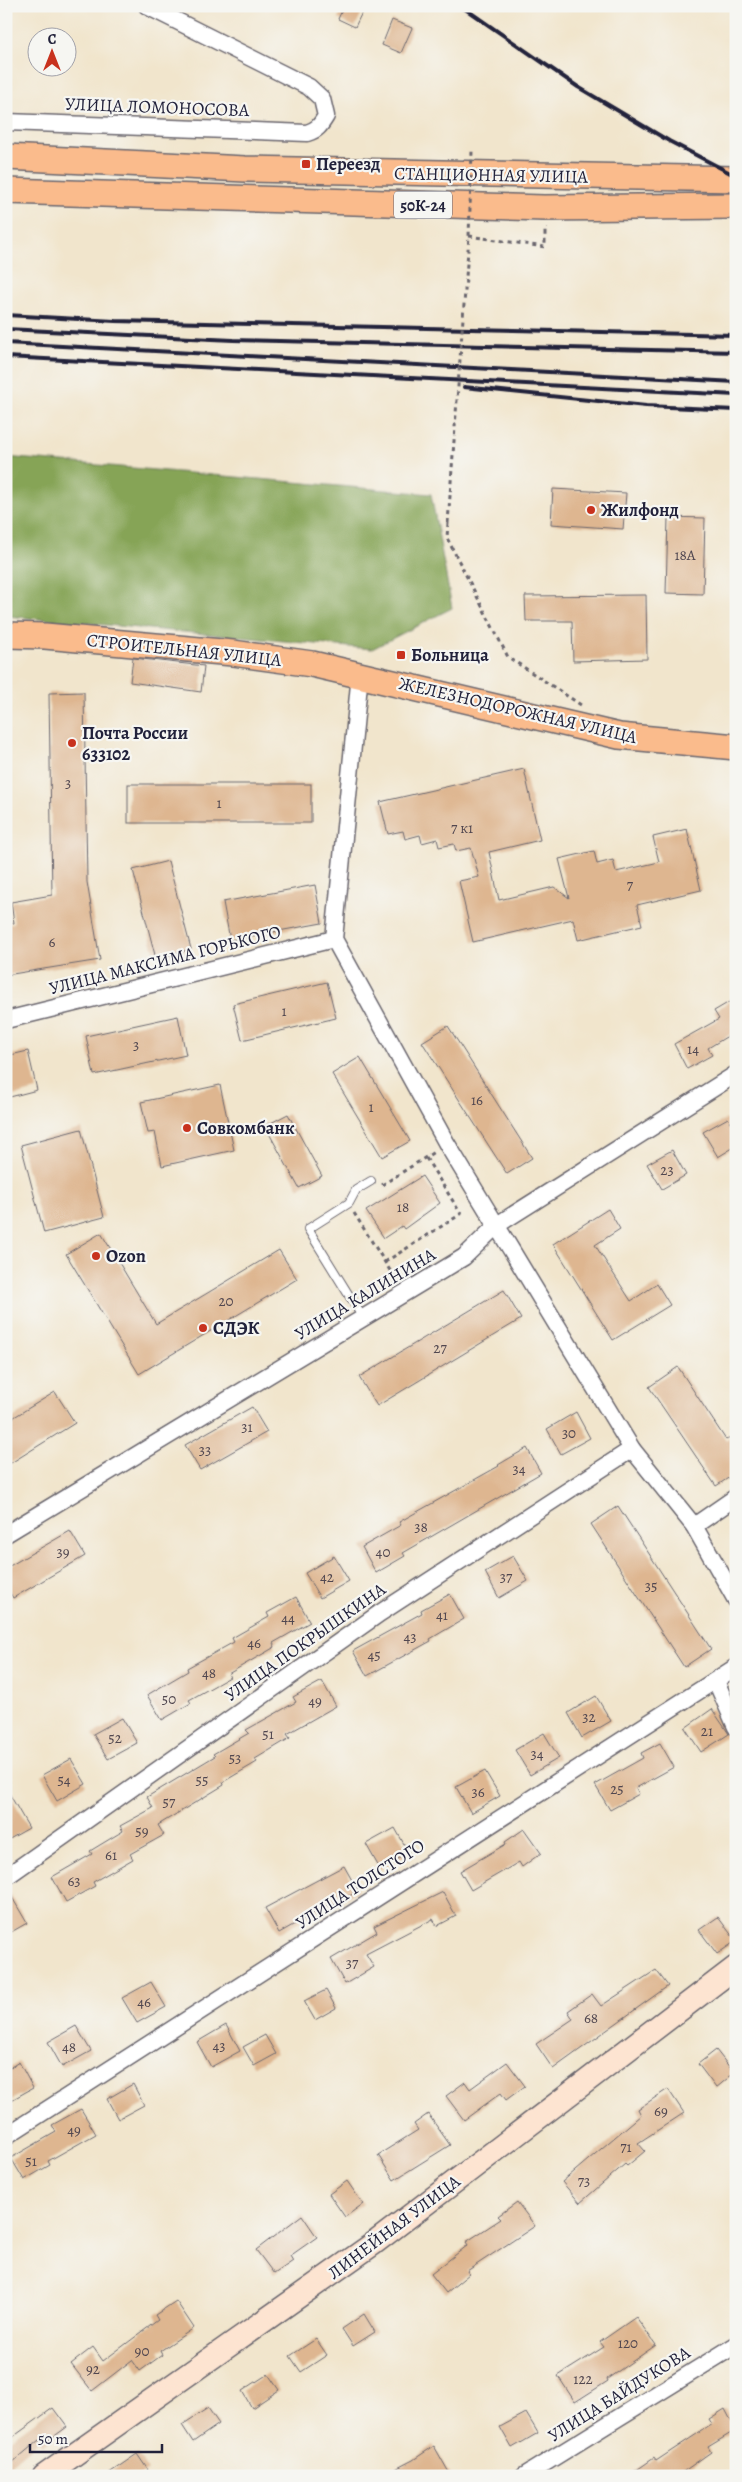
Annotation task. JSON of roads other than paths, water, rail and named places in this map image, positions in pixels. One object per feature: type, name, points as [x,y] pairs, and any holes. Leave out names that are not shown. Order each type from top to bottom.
[{"type":"main road","name":"СТАНЦИОННАЯ УЛИЦА","points":[[6,157],[245,169],[736,179]]},
{"type":"main road","name":"СТАНЦИОННАЯ УЛИЦА","points":[[6,191],[544,208],[736,206]]},
{"type":"main road","name":"СТРОИТЕЛЬНАЯ УЛИЦА","points":[[6,635],[233,653],[312,664],[360,674]]},
{"type":"main road","name":"ЖЕЛЕЗНОДОРОЖНАЯ УЛИЦА","points":[[360,674],[618,736],[736,747]]},
{"type":"street","name":"УЛИЦА ЛОМОНОСОВА","points":[[6,122],[307,133],[316,130],[326,116],[322,99],[309,87],[147,6]]},
{"type":"street","points":[[360,674],[334,939],[447,1144],[632,1449],[694,1526],[736,1600]]},
{"type":"street","name":"УЛИЦА МАКСИМА ГОРЬКОГО","points":[[6,1020],[334,939]]},
{"type":"street","name":"УЛИЦА КАЛИНИНА","points":[[8,1531],[464,1257],[497,1225],[736,1074]]},
{"type":"street","name":"УЛИЦА ПОКРЫШКИНА","points":[[6,1877],[380,1612],[632,1449]]},
{"type":"street","points":[[694,1526],[736,1497]]},
{"type":"street","name":"УЛИЦА ТОЛСТОГО","points":[[6,2136],[736,1667]]},
{"type":"street","points":[[716,1680],[736,1727]]},
{"type":"street","name":"ЛИНЕЙНАЯ УЛИЦА","points":[[44,2476],[373,2244],[736,1967]]},
{"type":"street","name":"УЛИЦА БАЙДУКОВА","points":[[524,2476],[736,2346]]},
{"type":"lane","points":[[363,1318],[308,1229],[349,1203],[356,1190],[371,1181]]},
{"type":"railway","points":[[461,6],[578,87],[669,141],[736,176]]},
{"type":"railway","points":[[6,315],[115,321],[736,335]]},
{"type":"railway","points":[[6,329],[233,340],[736,352]]},
{"type":"railway","points":[[6,343],[736,382]]},
{"type":"railway","points":[[6,357],[736,395]]},
{"type":"railway","points":[[464,387],[646,406],[736,410]]},
{"type":"place","name":"Переезд","points":[[306,164]]},
{"type":"place","name":"Жилфонд","points":[[591,510]]},
{"type":"place","name":"Больница","points":[[401,655]]},
{"type":"place","name":"Почта России 633102","points":[[72,743]]},
{"type":"place","name":"Совкомбанк","points":[[187,1128]]},
{"type":"place","name":"Ozon","points":[[96,1256]]},
{"type":"place","name":"СДЭК","points":[[203,1328]]}]
